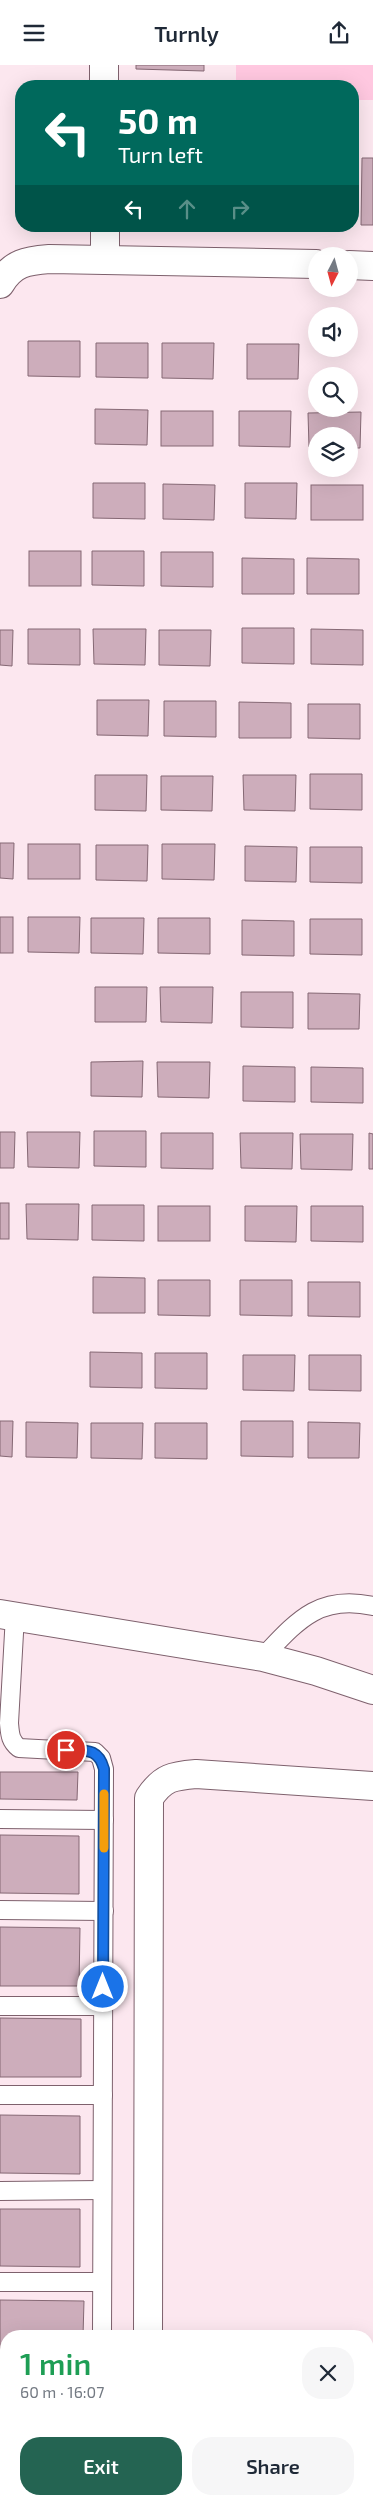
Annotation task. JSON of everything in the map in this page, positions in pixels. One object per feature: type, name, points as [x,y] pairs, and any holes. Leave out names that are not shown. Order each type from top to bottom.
[{"type":"street","points":[[104,65],[104,80]]},
{"type":"street","points":[[105,232],[105,260]]},
{"type":"street","points":[[0,284],[6,273],[23,262],[50,259],[308,264]]},
{"type":"street","points":[[358,265],[373,265]]},
{"type":"street","points":[[8,1615],[263,1657],[316,1671],[373,1690]]},
{"type":"street","points":[[148,2330],[149,1798],[157,1785],[173,1776],[196,1774],[373,1785]]},
{"type":"lane","points":[[263,1657],[298,1620],[315,1609],[343,1603],[373,1606]]},
{"type":"lane","points":[[8,1615],[10,1737],[19,1748],[95,1752],[101,1757],[104,1769],[102,2330]]},
{"type":"lane","points":[[0,1819],[104,1820]]},
{"type":"lane","points":[[0,1911],[104,1911]]},
{"type":"lane","points":[[0,2006],[103,2006]]},
{"type":"lane","points":[[0,2095],[103,2095]]},
{"type":"lane","points":[[0,2191],[102,2190]]},
{"type":"lane","points":[[0,2282],[102,2282]]},
{"type":"shaded area","points":[[236,65],[373,65],[373,100],[359,100],[359,80],[236,80]]},
{"type":"building","points":[[136,65],[204,65],[204,71],[136,69]]},
{"type":"building","points":[[362,158],[373,158],[373,225],[361,225]]},
{"type":"building","points":[[28,341],[80,341],[80,377],[28,376]]},
{"type":"building","points":[[96,343],[148,343],[148,378],[96,377]]},
{"type":"building","points":[[162,343],[214,343],[213,379],[162,378]]},
{"type":"building","points":[[247,344],[299,344],[298,379],[247,379]]},
{"type":"building","points":[[95,409],[148,410],[147,445],[95,444]]},
{"type":"building","points":[[161,411],[213,411],[213,446],[161,446]]},
{"type":"building","points":[[239,411],[291,411],[290,447],[239,446]]},
{"type":"building","points":[[358,412],[361,412],[360,448],[358,448],[358,427],[308,427],[308,417],[358,417]]},
{"type":"building","points":[[93,483],[145,483],[145,519],[93,518]]},
{"type":"building","points":[[245,483],[297,483],[296,519],[245,518]]},
{"type":"building","points":[[163,484],[215,485],[214,520],[163,519]]},
{"type":"building","points":[[311,485],[363,485],[363,520],[311,520]]},
{"type":"building","points":[[29,551],[81,551],[81,586],[29,586]]},
{"type":"building","points":[[92,551],[144,551],[144,586],[92,585]]},
{"type":"building","points":[[161,552],[213,552],[213,587],[161,586]]},
{"type":"building","points":[[242,558],[294,559],[294,594],[242,594]]},
{"type":"building","points":[[307,558],[359,559],[359,594],[307,594]]},
{"type":"building","points":[[242,628],[294,628],[294,664],[242,663]]},
{"type":"building","points":[[28,629],[80,629],[80,665],[28,664]]},
{"type":"building","points":[[93,629],[146,629],[145,665],[94,664]]},
{"type":"building","points":[[311,629],[363,630],[363,665],[311,664]]},
{"type":"building","points":[[0,630],[13,630],[12,666],[0,665]]},
{"type":"building","points":[[159,630],[211,630],[210,666],[159,665]]},
{"type":"building","points":[[97,700],[149,700],[148,736],[97,735]]},
{"type":"building","points":[[164,701],[216,701],[216,737],[164,736]]},
{"type":"building","points":[[239,702],[291,703],[291,738],[239,738]]},
{"type":"building","points":[[308,704],[360,704],[360,739],[308,738]]},
{"type":"building","points":[[310,774],[362,774],[362,810],[310,809]]},
{"type":"building","points":[[95,775],[147,775],[146,811],[95,810]]},
{"type":"building","points":[[243,775],[296,775],[295,811],[244,810]]},
{"type":"building","points":[[161,776],[213,776],[212,811],[161,810]]},
{"type":"building","points":[[0,843],[14,843],[13,879],[0,878]]},
{"type":"building","points":[[28,844],[80,844],[80,879],[28,879]]},
{"type":"building","points":[[162,844],[215,844],[214,880],[162,879]]},
{"type":"building","points":[[96,845],[148,845],[147,881],[96,880]]},
{"type":"building","points":[[245,846],[297,847],[296,882],[245,881]]},
{"type":"building","points":[[310,847],[362,847],[362,883],[310,882]]},
{"type":"building","points":[[0,917],[13,917],[13,953],[0,953]]},
{"type":"building","points":[[28,917],[80,917],[79,953],[28,952]]},
{"type":"building","points":[[91,918],[144,918],[143,954],[91,953]]},
{"type":"building","points":[[158,918],[210,918],[210,954],[158,953]]},
{"type":"building","points":[[310,919],[362,919],[362,955],[310,954]]},
{"type":"building","points":[[242,920],[294,921],[294,956],[242,955]]},
{"type":"building","points":[[95,987],[147,987],[146,1022],[95,1022]]},
{"type":"building","points":[[160,987],[213,987],[212,1023],[161,1022]]},
{"type":"building","points":[[241,992],[293,992],[293,1028],[241,1027]]},
{"type":"building","points":[[308,993],[360,994],[359,1029],[308,1029]]},
{"type":"building","points":[[143,1061],[142,1097],[91,1096],[91,1062]]},
{"type":"building","points":[[157,1062],[210,1062],[209,1098],[158,1097]]},
{"type":"building","points":[[243,1066],[295,1067],[295,1102],[243,1101]]},
{"type":"building","points":[[311,1067],[363,1068],[363,1103],[311,1102]]},
{"type":"building","points":[[94,1131],[146,1131],[146,1167],[94,1166]]},
{"type":"building","points":[[0,1132],[15,1132],[14,1168],[0,1168]]},
{"type":"building","points":[[27,1132],[80,1132],[79,1168],[28,1167]]},
{"type":"building","points":[[161,1133],[213,1133],[213,1169],[161,1168]]},
{"type":"building","points":[[240,1133],[293,1133],[292,1169],[241,1168]]},
{"type":"building","points":[[369,1133],[373,1134],[373,1169],[369,1169]]},
{"type":"building","points":[[300,1134],[353,1134],[352,1170],[301,1169]]},
{"type":"building","points":[[0,1203],[9,1203],[9,1239],[0,1239]]},
{"type":"building","points":[[26,1204],[79,1204],[78,1240],[27,1239]]},
{"type":"building","points":[[92,1205],[144,1205],[144,1241],[92,1240]]},
{"type":"building","points":[[158,1206],[210,1206],[210,1241],[158,1241]]},
{"type":"building","points":[[245,1206],[297,1206],[296,1242],[245,1241]]},
{"type":"building","points":[[311,1206],[363,1206],[363,1242],[311,1241]]},
{"type":"building","points":[[93,1277],[145,1278],[145,1313],[93,1313]]},
{"type":"building","points":[[158,1280],[210,1280],[210,1316],[158,1315]]},
{"type":"building","points":[[240,1280],[292,1280],[292,1316],[240,1315]]},
{"type":"building","points":[[308,1282],[360,1282],[360,1317],[308,1316]]},
{"type":"building","points":[[90,1352],[142,1353],[142,1388],[90,1387]]},
{"type":"building","points":[[155,1353],[207,1353],[207,1389],[155,1388]]},
{"type":"building","points":[[243,1355],[295,1355],[294,1391],[243,1390]]},
{"type":"building","points":[[309,1355],[361,1355],[361,1391],[309,1390]]},
{"type":"building","points":[[0,1421],[13,1421],[12,1457],[0,1456]]},
{"type":"building","points":[[241,1421],[293,1421],[293,1457],[241,1456]]},
{"type":"building","points":[[26,1422],[78,1423],[77,1458],[26,1457]]},
{"type":"building","points":[[308,1422],[360,1423],[359,1458],[308,1458]]},
{"type":"building","points":[[91,1423],[143,1423],[142,1459],[91,1458]]},
{"type":"building","points":[[155,1423],[207,1423],[207,1459],[155,1458]]},
{"type":"building","points":[[0,1772],[78,1772],[77,1800],[0,1799]]},
{"type":"building","points":[[0,1835],[79,1836],[79,1894],[0,1893]]},
{"type":"building","points":[[0,1927],[80,1928],[79,1986],[0,1986]]},
{"type":"building","points":[[0,2018],[81,2019],[81,2077],[0,2077]]},
{"type":"building","points":[[0,2115],[80,2116],[80,2174],[0,2173]]},
{"type":"building","points":[[0,2209],[80,2209],[80,2267],[0,2266]]},
{"type":"building","points":[[0,2300],[84,2301],[83,2330],[0,2330]]},
{"type":"slow traffic","points":[[104,1794],[104,1848]]},
{"type":"route","points":[[66,1750],[95,1752],[101,1757],[104,1769],[103,1987]]}]
